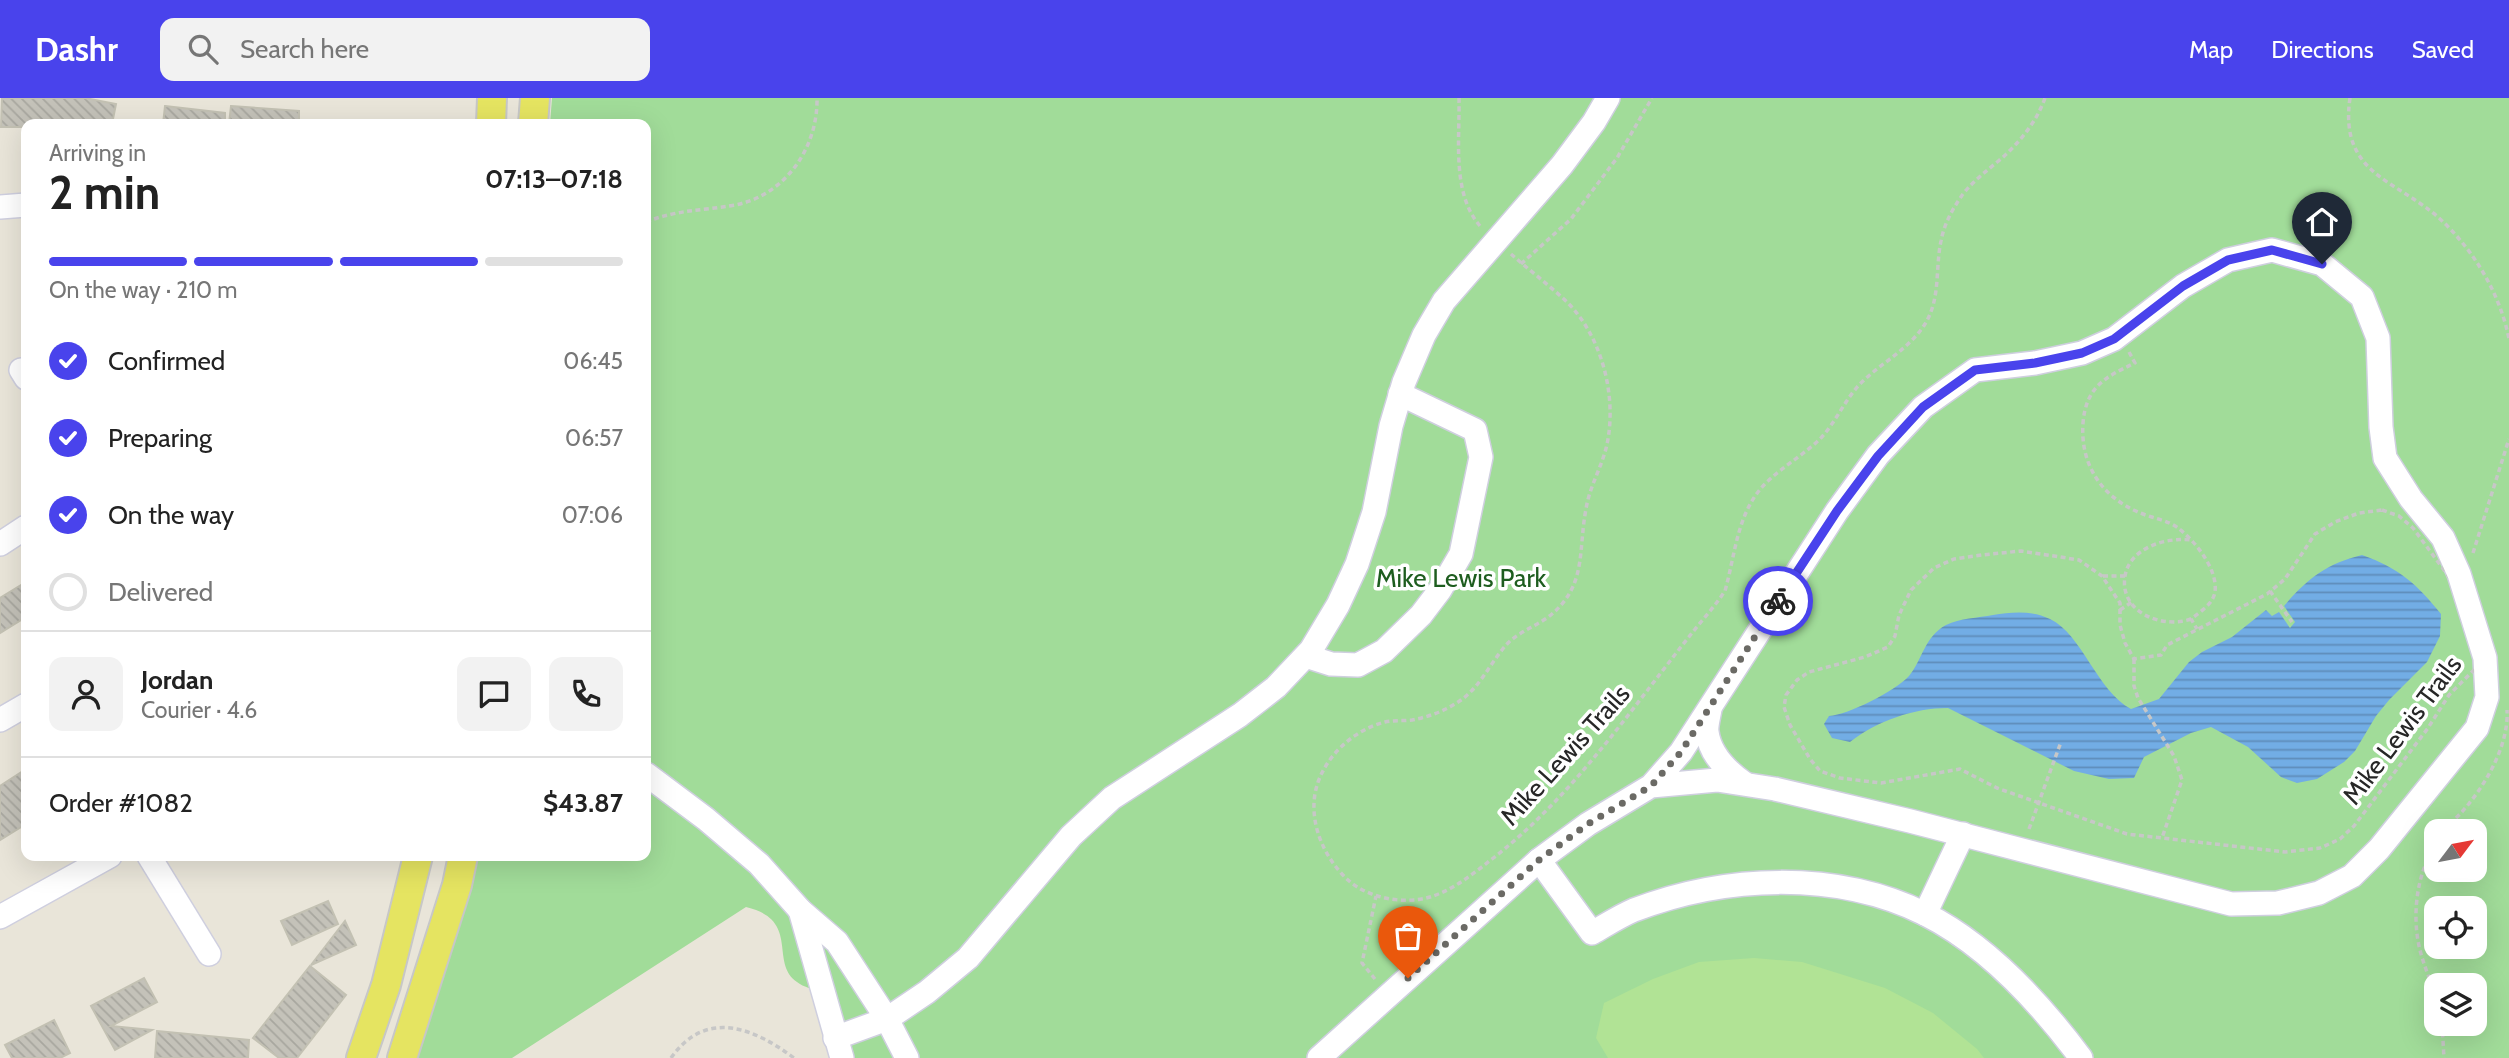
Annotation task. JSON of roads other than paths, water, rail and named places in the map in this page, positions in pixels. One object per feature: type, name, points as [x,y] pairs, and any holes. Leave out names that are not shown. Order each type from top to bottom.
[{"type":"main road","points":[[491,119],[492,98]]},
{"type":"main road","points":[[533,119],[535,98]]},
{"type":"main road","points":[[361,1058],[386,985],[417,861]]},
{"type":"main road","points":[[402,1058],[457,885],[462,861]]},
{"type":"street","points":[[800,910],[838,1048],[927,992],[968,958],[1071,836],[1112,798],[1240,715],[1276,687],[1306,656],[1338,605],[1357,564],[1374,512],[1400,394],[1424,335],[1444,301],[1562,165],[1608,98]]},
{"type":"street","points":[[0,207],[21,205]]},
{"type":"street","points":[[1319,1058],[1539,860],[1588,824],[1651,786],[1681,752],[1837,511],[1878,456],[1923,407],[1975,370],[2035,363],[2082,353],[2119,335],[2183,286],[2228,260],[2272,250],[2322,264],[2362,297],[2378,338],[2381,427],[2385,458],[2411,499],[2443,538],[2459,574],[2485,658],[2487,696],[2477,728],[2379,849],[2351,876],[2319,892],[2278,903],[2231,904],[1963,834],[1775,789],[1717,780],[1651,786]]},
{"type":"street","points":[[1306,656],[1331,664],[1359,665],[1384,651],[1421,615],[1440,590],[1461,554],[1481,457],[1475,430],[1400,394]]},
{"type":"street","points":[[0,544],[21,530]]},
{"type":"street","points":[[1711,705],[1707,732],[1715,753],[1725,770],[1747,785]]},
{"type":"street","points":[[0,720],[21,708]]},
{"type":"street","points":[[651,778],[696,810],[759,864],[800,910],[837,942],[887,1019],[907,1058]]},
{"type":"street","points":[[1925,914],[1963,834]]},
{"type":"street","points":[[1539,860],[1592,933],[1632,911],[1679,896],[1730,885],[1777,882],[1828,885],[1877,897],[1925,914],[1962,937],[1997,965],[2040,1009],[2081,1058]]},
{"type":"street","points":[[0,918],[101,861]]},
{"type":"street","points":[[152,861],[209,954]]},
{"type":"water","points":[[2362,555],[2397,571],[2424,594],[2441,614],[2440,636],[2427,662],[2376,716],[2355,751],[2344,762],[2317,779],[2297,783],[2281,777],[2248,747],[2211,727],[2191,733],[2144,757],[2134,778],[2109,779],[2074,771],[1948,708],[1922,710],[1896,717],[1850,742],[1832,738],[1824,724],[1829,716],[1859,707],[1902,682],[1914,669],[1933,636],[1946,625],[2014,613],[2043,616],[2061,626],[2081,649],[2108,689],[2131,709],[2159,699],[2189,662],[2202,652],[2232,637],[2266,610],[2272,616],[2279,612],[2290,628],[2295,622],[2284,606],[2301,587],[2318,573]]},
{"type":"park label","name":"Mike Lewis Park","points":[[1461,578]]}]
